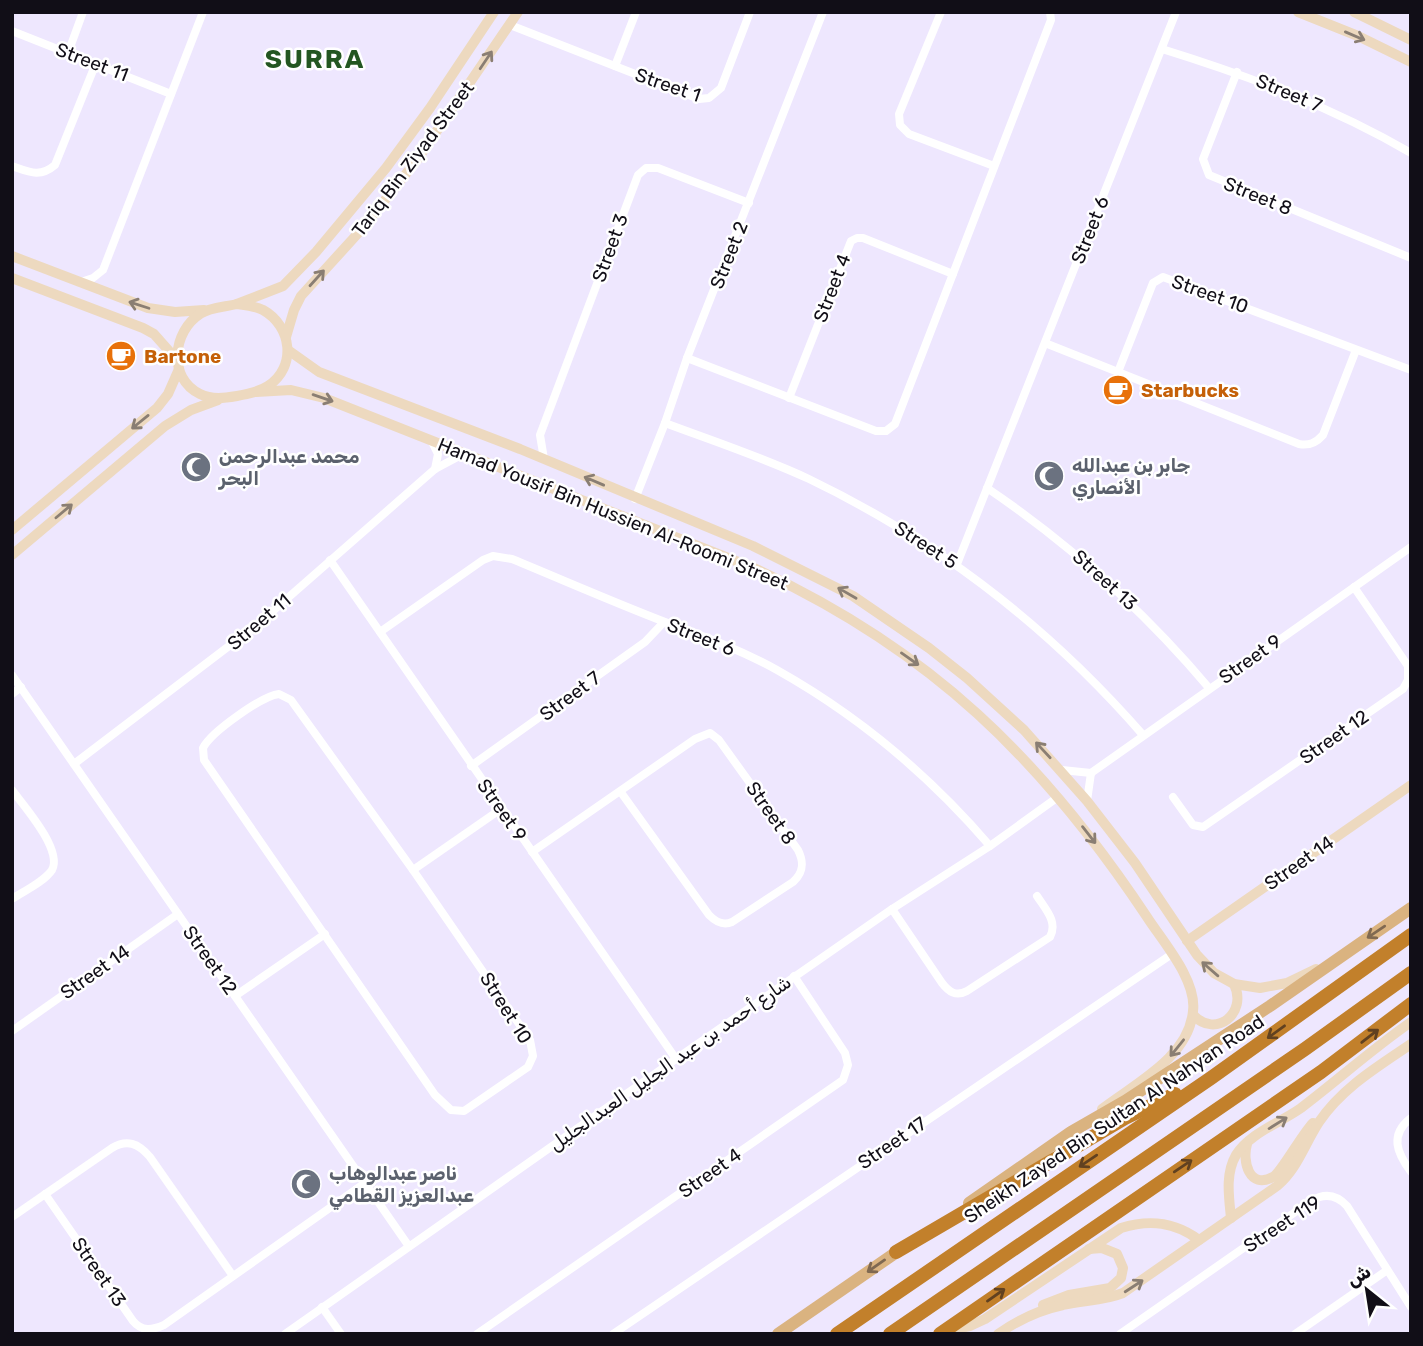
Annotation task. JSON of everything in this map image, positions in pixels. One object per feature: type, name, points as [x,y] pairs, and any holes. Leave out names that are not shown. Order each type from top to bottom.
[{"type":"highway","name":"Sheikh Zayed Bin Sultan Al Nahyan Road","points":[[837,1334],[1212,1078],[1411,935]]},
{"type":"highway","points":[[890,1334],[1411,973]]},
{"type":"highway","points":[[942,1332],[1311,1079],[1411,1004]]},
{"type":"highway","points":[[896,1252],[1125,1118],[1212,1078]]},
{"type":"main road","points":[[778,1334],[1071,1132],[1169,1073],[1411,908]]},
{"type":"street","points":[[68,53],[83,12]]},
{"type":"street","points":[[110,294],[104,282],[103,270],[203,12]]},
{"type":"street","name":"Tariq Bin Ziyad Street","points":[[237,304],[283,286],[316,252],[408,138],[494,12]]},
{"type":"street","name":"Tariq Bin Ziyad Street","points":[[286,337],[301,296],[394,190],[440,130],[518,12]]},
{"type":"street","name":"Street 1","points":[[615,66],[636,12]]},
{"type":"street","name":"Street 1","points":[[510,25],[699,99],[709,98],[721,88],[750,12]]},
{"type":"street","name":"Street 2","points":[[635,499],[687,358],[824,12]]},
{"type":"street","points":[[940,12],[900,111],[899,121],[909,134],[994,166]]},
{"type":"street","points":[[687,358],[876,431],[886,431],[892,427],[897,421],[1051,20],[1051,12]]},
{"type":"street","name":"Street 6","points":[[957,564],[1176,12]]},
{"type":"street","points":[[1298,12],[1358,36],[1411,62]]},
{"type":"street","points":[[1354,12],[1411,40]]},
{"type":"street","name":"Street 11","points":[[12,32],[171,94]]},
{"type":"street","name":"Street 7","points":[[1162,49],[1237,72],[1317,104],[1411,153]]},
{"type":"street","points":[[12,166],[36,174],[48,171],[55,165],[96,64]]},
{"type":"street","name":"Street 8","points":[[1237,72],[1203,159],[1209,175],[1411,258]]},
{"type":"street","name":"Street 3","points":[[540,435],[638,175],[646,168],[658,168],[749,204]]},
{"type":"street","name":"Street 4","points":[[789,398],[851,241],[863,238],[953,274]]},
{"type":"street","points":[[12,256],[157,310],[186,312],[237,304],[263,310],[274,319],[286,337],[289,350],[278,378],[256,392],[222,399],[191,410],[166,426],[12,555]]},
{"type":"street","points":[[81,282],[93,278],[103,270]]},
{"type":"street","name":"Street 10","points":[[1118,372],[1153,283],[1163,277],[1411,370]]},
{"type":"street","points":[[12,278],[148,330],[162,341],[178,364],[183,377],[194,390],[202,395],[222,399]]},
{"type":"street","points":[[12,530],[157,408],[168,394],[178,364],[178,344],[184,329],[206,310]]},
{"type":"street","points":[[1045,343],[1306,445],[1316,442],[1323,435],[1356,350]]},
{"type":"street","name":"Hamad Yousif Bin Hussien Al-Roomi Street","points":[[289,350],[319,372],[520,449],[787,562],[871,607],[929,648],[1024,730],[1062,770],[1135,863],[1208,968],[1234,984]]},
{"type":"street","name":"Hamad Yousif Bin Hussien Al-Roomi Street","points":[[256,392],[282,390],[324,398],[756,569],[821,601],[859,624],[966,702],[1020,753],[1058,796],[1118,874],[1171,954],[1190,985],[1193,1015]]},
{"type":"street","points":[[372,417],[370,405],[381,396]]},
{"type":"street","name":"Street 5","points":[[665,423],[759,457],[806,478],[897,526],[957,564],[998,594],[1065,652],[1143,735]]},
{"type":"street","points":[[520,449],[540,435],[544,459]]},
{"type":"street","points":[[432,440],[438,454],[435,469]]},
{"type":"street","name":"Street 11","points":[[74,764],[245,634],[435,469],[465,453]]},
{"type":"street","name":"Street 13","points":[[987,488],[1038,523],[1102,575],[1158,630],[1209,688]]},
{"type":"street","name":"Street 9","points":[[1091,773],[1411,547]]},
{"type":"street","name":"Street 6","points":[[380,632],[474,565],[499,556],[512,559],[664,622],[710,638],[775,669],[838,707],[929,780],[990,845]]},
{"type":"street","name":"Street 9","points":[[330,559],[676,1059]]},
{"type":"street","name":"Street 12","points":[[1173,797],[1193,825],[1203,827],[1403,689],[1409,675],[1408,666],[1354,587]]},
{"type":"street","points":[[859,624],[869,619],[871,607]]},
{"type":"street","name":"Street 7","points":[[471,766],[645,642],[664,622]]},
{"type":"street","points":[[880,638],[883,630],[893,622]]},
{"type":"street","name":"Street 12","points":[[12,675],[408,1245]]},
{"type":"street","points":[[12,694],[21,687]]},
{"type":"street","name":"Street 10","points":[[279,694],[287,697],[413,870],[527,1036],[533,1056],[525,1070],[464,1111],[455,1112],[447,1108],[435,1096],[325,934],[207,765],[202,750],[211,737],[268,696],[279,694]]},
{"type":"street","name":"Street 8","points":[[531,852],[700,736],[712,734],[797,850],[803,866],[800,874],[793,882],[732,922],[718,922],[709,915],[620,791]]},
{"type":"street","points":[[1062,770],[1091,773],[1087,801]]},
{"type":"street","name":"Street 14","points":[[1187,941],[1411,785]]},
{"type":"street","points":[[12,790],[49,842],[54,861],[49,873],[12,899]]},
{"type":"street","name":"شارع أحمد بن عبد الجليل العبدالجليل","points":[[285,1334],[794,976],[990,845],[1058,796]]},
{"type":"street","points":[[413,870],[501,808]]},
{"type":"street","points":[[892,909],[942,983],[952,992],[959,994],[1050,937],[1054,930],[1053,921],[1037,896]]},
{"type":"street","name":"Street 14","points":[[12,1031],[178,914]]},
{"type":"street","points":[[235,996],[325,934]]},
{"type":"street","name":"Street 17","points":[[613,1334],[1171,954]]},
{"type":"street","points":[[1071,1132],[1174,1053],[1185,1038],[1193,1015],[1203,1023],[1214,1024],[1230,1017],[1238,1001],[1234,984],[1251,987],[1279,985],[1340,956]]},
{"type":"street","name":"Street 4","points":[[477,1334],[843,1080],[848,1065],[845,1053],[794,976]]},
{"type":"street","points":[[1231,1218],[1228,1187],[1230,1170],[1237,1154],[1248,1142],[1305,1105],[1411,1022]]},
{"type":"street","points":[[1248,1142],[1244,1159],[1248,1171],[1258,1178],[1273,1177],[1304,1133],[1361,1079],[1411,1044]]},
{"type":"street","points":[[1023,1319],[1058,1306],[1104,1300],[1123,1293],[1278,1186],[1291,1173],[1328,1110]]},
{"type":"street","points":[[1411,1118],[1399,1129],[1396,1145],[1398,1153],[1411,1172]]},
{"type":"street","points":[[12,1217],[112,1148],[122,1143],[135,1144],[149,1157],[233,1276]]},
{"type":"street","name":"Street 13","points":[[45,1194],[133,1321],[142,1329],[153,1329],[164,1325],[365,1183]]},
{"type":"street","name":"Street 119","points":[[1120,1334],[1311,1201],[1323,1196],[1337,1198],[1347,1206],[1411,1307]]},
{"type":"street","points":[[942,1332],[970,1326],[985,1319],[1112,1232],[1141,1223],[1172,1225],[1199,1240]]},
{"type":"street","points":[[998,1334],[1012,1330],[1040,1306],[1059,1298],[1110,1288],[1118,1282],[1123,1268],[1117,1254],[1102,1248],[1088,1250]]},
{"type":"street","points":[[1295,1334],[1386,1271]]},
{"type":"street","points":[[322,1307],[341,1334]]},
{"type":"place","name":"Bartone","points":[[121,356]]},
{"type":"place","name":"Starbucks","points":[[1118,390]]},
{"type":"place","name":"محمد عبدالرحمن البحر","points":[[196,467]]},
{"type":"place","name":"جابر بن عبدالله الأنصاري","points":[[1049,476]]},
{"type":"place","name":"ناصر عبدالوهاب عبدالعزيز القطامي","points":[[306,1184]]},
{"type":"district","name":"SURRA","points":[[315,59]]}]
